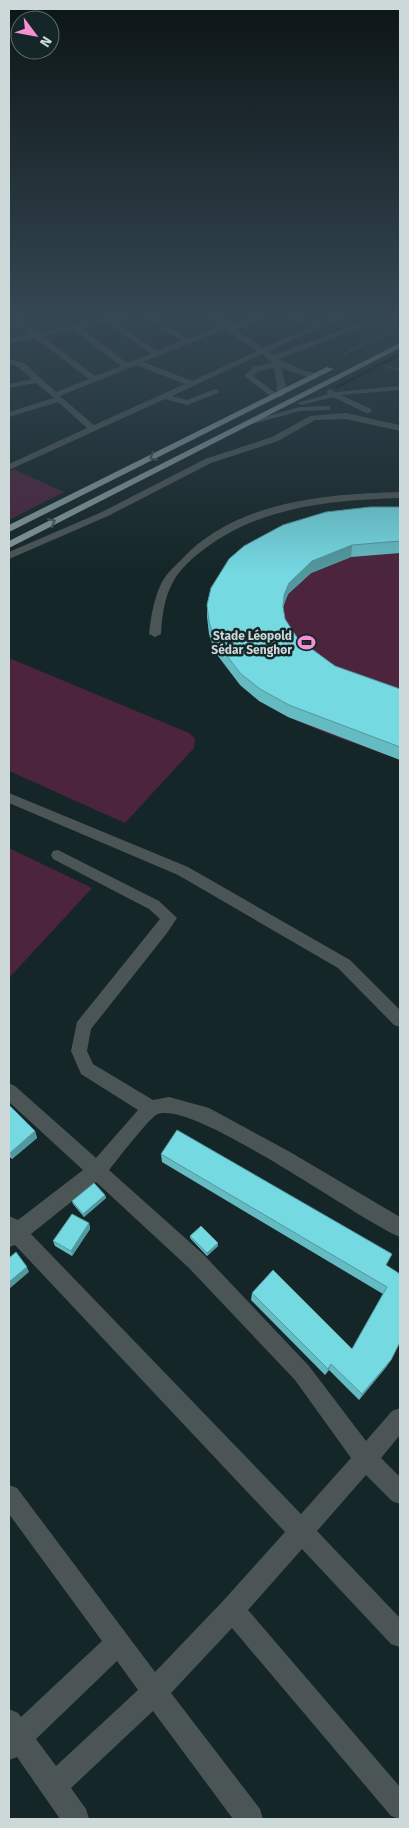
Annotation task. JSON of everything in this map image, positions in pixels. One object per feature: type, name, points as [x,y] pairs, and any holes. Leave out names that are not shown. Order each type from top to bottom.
[{"type":"highway","points":[[9,529],[259,403]]},
{"type":"highway","points":[[9,545],[285,403]]},
{"type":"street","points":[[9,415],[40,403]]},
{"type":"street","points":[[64,403],[93,429]]},
{"type":"street","points":[[9,467],[149,403]]},
{"type":"street","points":[[266,413],[300,403]]},
{"type":"street","points":[[352,403],[368,411]]},
{"type":"street","points":[[252,421],[300,409],[336,408],[368,411],[400,419]]},
{"type":"street","points":[[9,556],[105,514],[208,461],[274,439],[313,418],[346,416],[400,428]]},
{"type":"street","points":[[155,634],[157,610],[170,577],[204,543],[253,517],[314,501],[358,496],[400,496]]},
{"type":"street","points":[[9,798],[183,871],[344,964],[400,1020]]},
{"type":"street","points":[[58,855],[154,905],[169,918],[83,1027],[79,1051],[87,1069],[151,1108]]},
{"type":"street","points":[[9,1091],[196,1261],[302,1373],[366,1459],[400,1493]]},
{"type":"street","points":[[400,1228],[284,1158],[203,1114],[169,1105],[151,1108],[96,1171],[11,1232],[301,1530],[400,1635]]},
{"type":"street","points":[[54,1786],[153,1693],[232,1610],[400,1419]]},
{"type":"street","points":[[9,1496],[118,1642],[153,1693],[250,1819]]},
{"type":"street","points":[[232,1610],[400,1807]]},
{"type":"street","points":[[76,1819],[54,1786],[12,1735],[118,1642]]},
{"type":"shaded area","points":[[14,469],[64,492],[9,520],[9,472]]},
{"type":"shaded area","name":"Stade Léopold Sédar Senghor","points":[[400,519],[400,760],[316,729],[262,701],[240,683],[222,661],[209,634]]},
{"type":"shaded area","points":[[9,658],[189,733],[195,738],[194,748],[125,823],[9,771]]},
{"type":"shaded area","points":[[9,848],[92,888],[9,978]]},
{"type":"building","points":[[370,507],[400,507],[400,541],[352,545],[312,561],[289,583],[284,595],[283,607],[285,619],[298,639],[335,666],[400,689],[400,747],[289,705],[260,689],[240,673],[215,640],[209,622],[207,605],[211,588],[229,559],[244,546],[283,525],[326,512]]},
{"type":"building","points":[[9,1105],[35,1131],[10,1153],[9,1152]]},
{"type":"building","points":[[177,1130],[392,1254],[386,1265],[400,1274],[400,1342],[391,1360],[362,1394],[331,1364],[328,1369],[252,1293],[273,1270],[352,1349],[387,1287],[161,1154]]},
{"type":"building","points":[[94,1183],[105,1195],[83,1214],[72,1201]]},
{"type":"building","points":[[72,1214],[89,1223],[71,1251],[53,1241]]},
{"type":"building","points":[[201,1226],[218,1243],[207,1253],[190,1236]]},
{"type":"building","points":[[16,1252],[27,1267],[9,1282],[9,1258]]},
{"type":"place","name":"Stade Léopold Sédar Senghor","points":[[306,643]]}]
